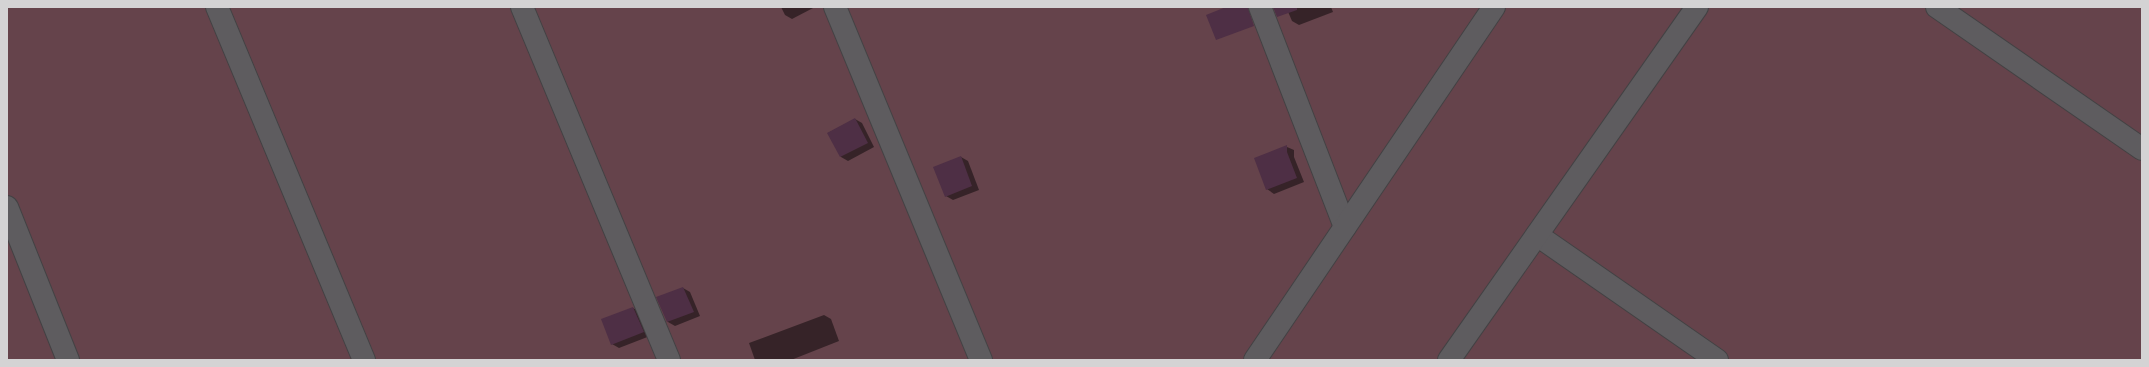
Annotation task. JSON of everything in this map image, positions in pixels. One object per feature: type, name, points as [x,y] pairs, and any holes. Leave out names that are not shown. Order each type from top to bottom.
[{"type":"lane","points":[[218,7],[364,360]]},
{"type":"lane","points":[[522,7],[669,360]]},
{"type":"lane","points":[[835,7],[981,360]]},
{"type":"lane","points":[[1260,7],[1345,228]]},
{"type":"lane","points":[[1255,360],[1494,7]]},
{"type":"lane","points":[[1449,360],[1697,7]]},
{"type":"lane","points":[[1937,7],[2142,149]]},
{"type":"lane","points":[[7,208],[68,360]]},
{"type":"lane","points":[[1537,235],[1717,360]]},
{"type":"shaded area","points":[[7,7],[2142,7],[2142,360],[7,360]]},
{"type":"building","points":[[1226,7],[1248,7],[1254,26],[1216,40],[1206,15]]},
{"type":"building","points":[[1273,7],[1297,7],[1297,10],[1277,17]]},
{"type":"building","points":[[855,118],[868,143],[840,157],[827,133]]},
{"type":"building","points":[[1287,145],[1287,152],[1297,178],[1266,190],[1254,158]]},
{"type":"building","points":[[961,156],[972,186],[945,197],[933,167]]},
{"type":"building","points":[[683,287],[694,312],[667,322],[656,297]]},
{"type":"building","points":[[633,307],[644,332],[611,345],[601,319]]}]
